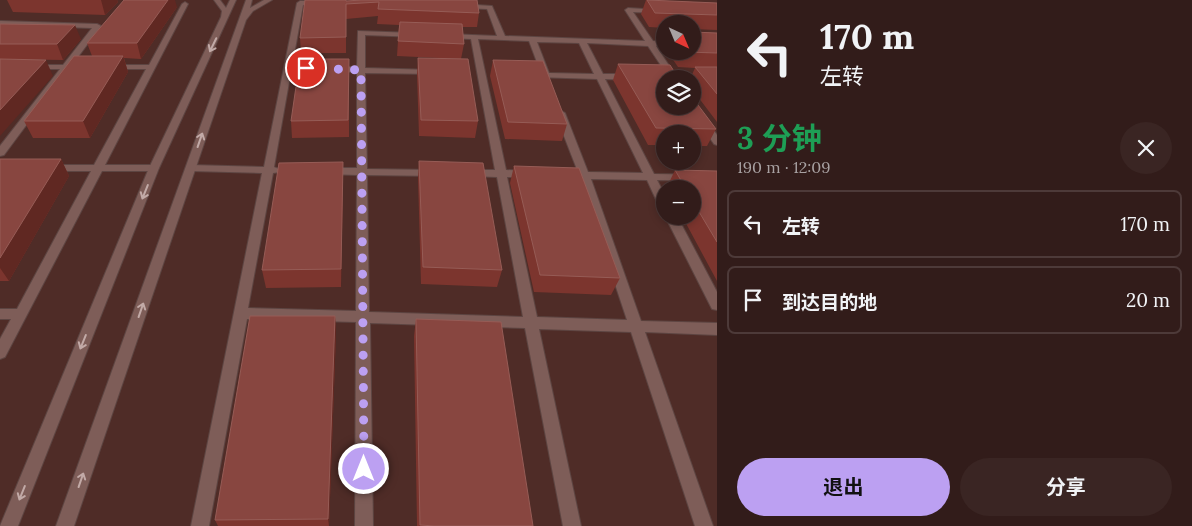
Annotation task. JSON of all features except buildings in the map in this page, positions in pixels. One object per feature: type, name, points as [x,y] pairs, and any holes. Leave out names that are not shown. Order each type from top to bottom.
[{"type":"street","points":[[218,0],[225,11],[224,22]]},
{"type":"street","points":[[9,526],[154,168],[233,0]]},
{"type":"street","points":[[65,526],[249,0]]},
{"type":"street","points":[[241,22],[251,10],[269,0]]},
{"type":"street","points":[[200,526],[300,3],[329,3]]},
{"type":"street","points":[[0,353],[185,4]]},
{"type":"street","points":[[452,6],[490,7],[502,38]]},
{"type":"street","points":[[668,12],[628,10],[669,70]]},
{"type":"street","points":[[0,23],[97,26],[0,153]]},
{"type":"street","points":[[364,526],[361,33],[656,43]]},
{"type":"street","points":[[474,37],[503,174],[572,526]]},
{"type":"street","points":[[532,39],[547,80]]},
{"type":"street","points":[[582,41],[656,188]]},
{"type":"street","points":[[0,67],[84,67]]},
{"type":"street","points":[[104,67],[151,67]]},
{"type":"street","points":[[288,68],[444,72]]},
{"type":"street","points":[[527,74],[547,80],[600,76],[637,78]]},
{"type":"street","points":[[556,102],[584,175],[704,526]]},
{"type":"street","points":[[698,115],[717,142]]},
{"type":"street","points":[[39,168],[154,168]]},
{"type":"street","points":[[190,168],[287,170]]},
{"type":"street","points":[[315,170],[539,174]]},
{"type":"street","points":[[557,175],[717,178]]},
{"type":"street","points":[[676,225],[717,305]]},
{"type":"street","points":[[241,313],[717,329]]},
{"type":"street","points":[[0,314],[21,314]]},
{"type":"shaded area","points":[[0,0],[717,0],[717,526],[0,526]]},
{"type":"route","points":[[306,68],[361,70],[364,469]]}]
